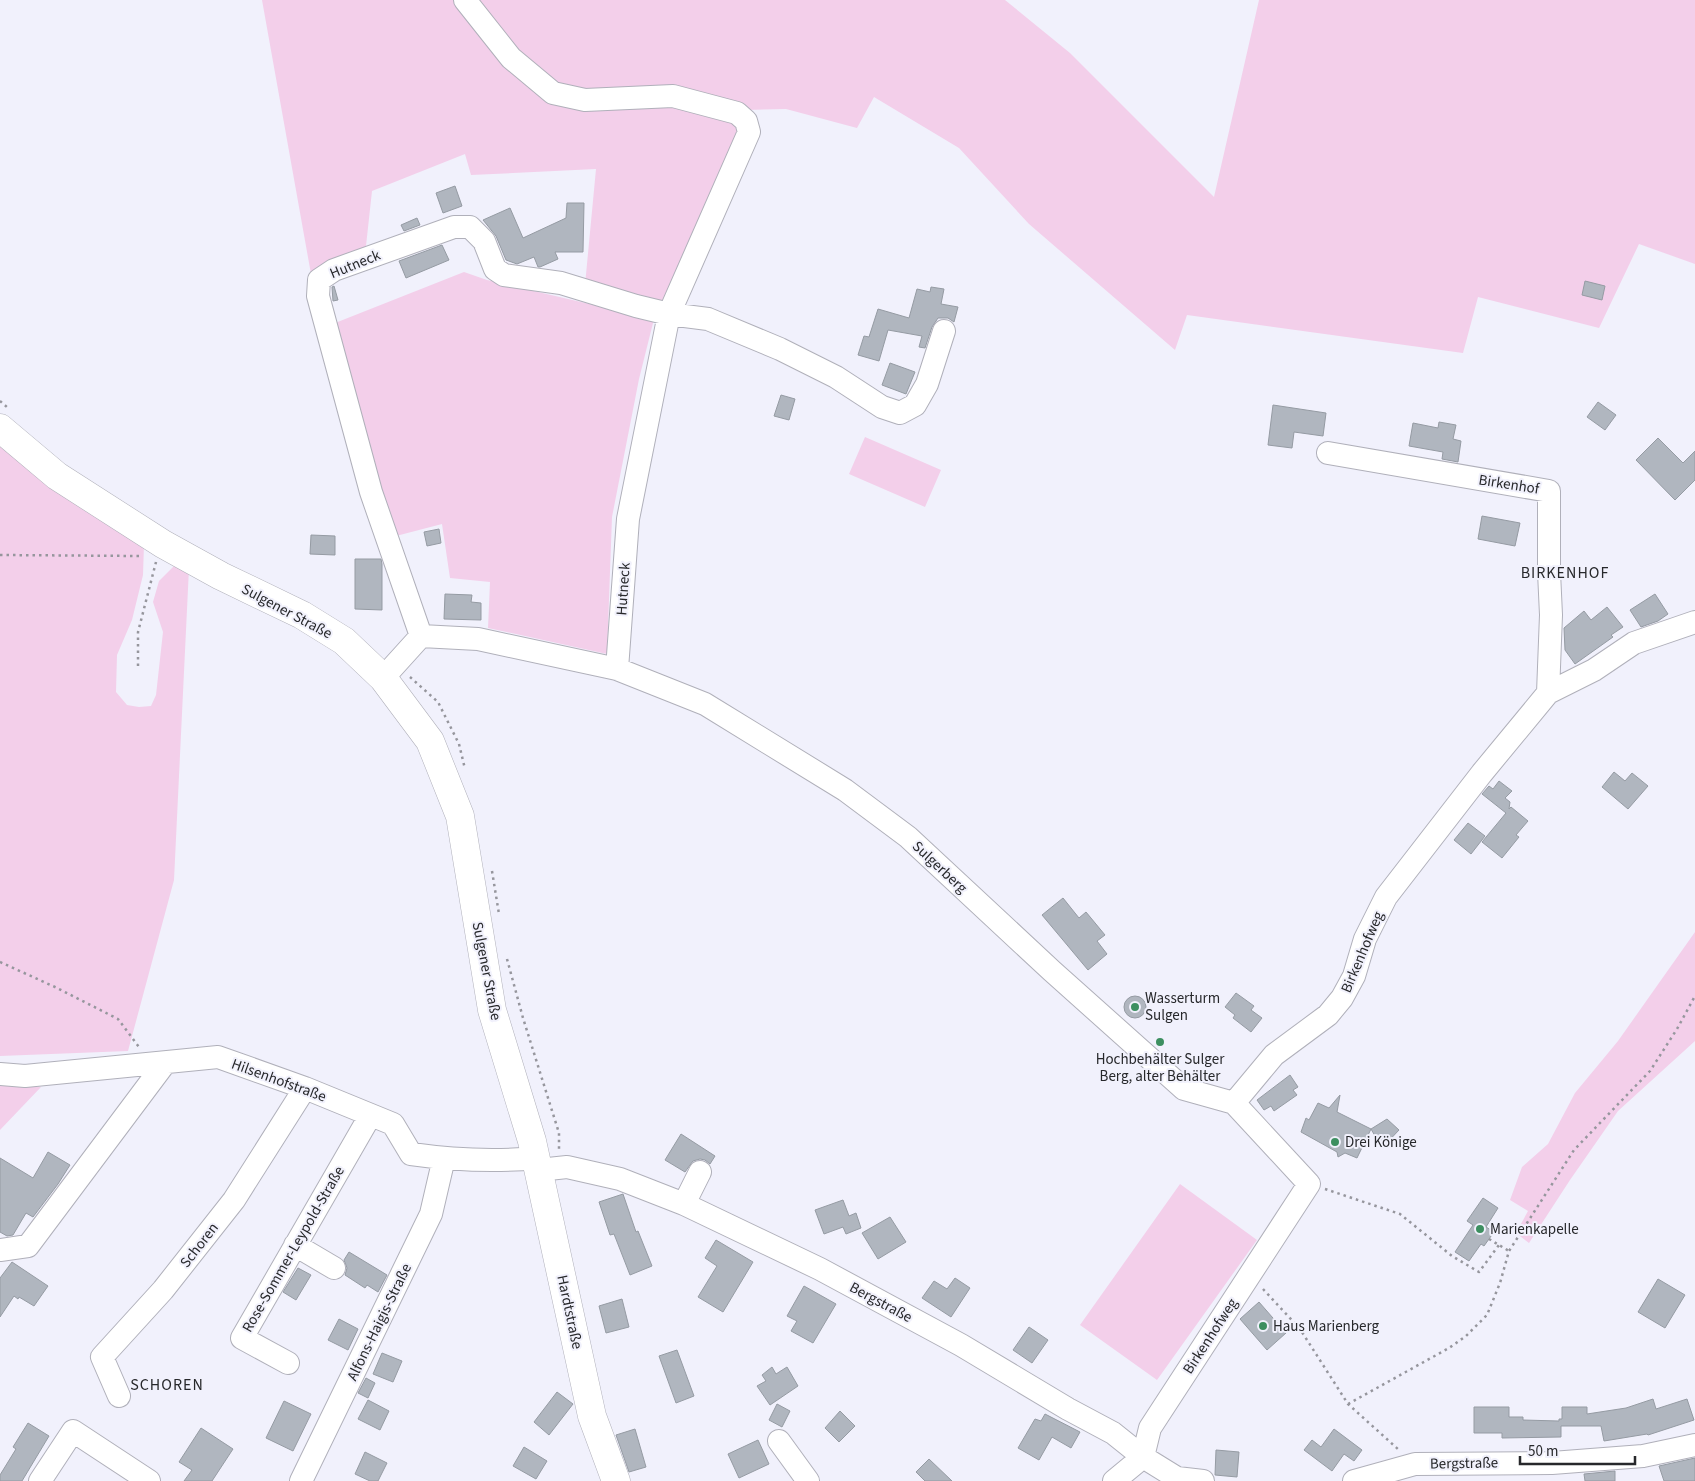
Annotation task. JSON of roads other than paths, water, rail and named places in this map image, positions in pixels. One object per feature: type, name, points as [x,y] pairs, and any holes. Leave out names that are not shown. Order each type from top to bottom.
[{"type":"main road","name":"Sulgener Straße","points":[[0,428],[57,476],[164,544],[221,576],[302,615],[344,642],[383,678],[430,740],[460,816],[492,1010],[536,1156]]},
{"type":"main road","name":"Hardtstraße","points":[[536,1156],[592,1416],[616,1481]]},
{"type":"street","name":"Hutneck","points":[[465,0],[511,58],[553,94],[585,100],[673,96],[737,112],[746,121],[749,132],[669,314],[628,519],[617,669]]},
{"type":"street","name":"Hutneck","points":[[421,636],[371,492],[318,296],[319,280],[334,270],[454,226],[470,227],[484,241],[495,269],[504,275],[561,283],[636,306],[669,314],[708,319],[780,349],[836,376],[882,408],[900,413],[916,405],[927,384],[944,331]]},
{"type":"street","name":"Birkenhof","points":[[1328,453],[1549,491],[1551,616],[1548,693]]},
{"type":"street","name":"Birkenhofweg","points":[[1143,1456],[1150,1428],[1309,1184],[1234,1103],[1274,1056],[1328,1015],[1342,998],[1354,976],[1365,939],[1386,898],[1482,773],[1548,693],[1594,670],[1634,643],[1695,622]]},
{"type":"street","points":[[383,678],[421,636],[478,639],[617,669]]},
{"type":"street","name":"Sulgerberg","points":[[617,669],[705,704],[845,790],[908,837],[1184,1090],[1234,1103]]},
{"type":"street","name":"Hilsenhofstraße","points":[[0,1074],[25,1076],[218,1057],[305,1088],[393,1124],[411,1154],[501,1161],[536,1156]]},
{"type":"street","points":[[0,1250],[28,1246],[158,1064]]},
{"type":"street","name":"Schoren","points":[[118,1396],[102,1357],[164,1290],[234,1200],[305,1088]]},
{"type":"street","name":"Rose-Sommer-Leypold-Straße","points":[[288,1363],[242,1338],[370,1116]]},
{"type":"street","name":"Bergstraße","points":[[536,1156],[620,1179],[684,1204],[820,1269],[961,1345],[1068,1409],[1113,1433],[1143,1456],[1177,1478],[1204,1481]]},
{"type":"street","name":"Alfons-Haigis-Straße","points":[[301,1481],[431,1214],[444,1158]]},
{"type":"street","points":[[684,1204],[700,1172]]},
{"type":"street","points":[[295,1244],[334,1268]]},
{"type":"street","points":[[40,1481],[73,1431],[149,1481]]},
{"type":"street","points":[[779,1441],[808,1481]]},
{"type":"street","name":"Bergstraße","points":[[1354,1481],[1415,1464],[1485,1472],[1552,1463],[1642,1456],[1695,1445]]},
{"type":"street","points":[[1114,1481],[1143,1456]]},
{"type":"place","name":"Wasserturm Sulgen","points":[[1135,1007]]},
{"type":"place","name":"Hochbehälter Sulger Berg, alter Behälter","points":[[1160,1042]]},
{"type":"place","name":"Drei Könige","points":[[1335,1142]]},
{"type":"place","name":"Marienkapelle","points":[[1480,1229]]},
{"type":"place","name":"Haus Marienberg","points":[[1263,1326]]},
{"type":"district","name":"BIRKENHOF","points":[[1565,572]]},
{"type":"district","name":"SCHOREN","points":[[167,1384]]}]
